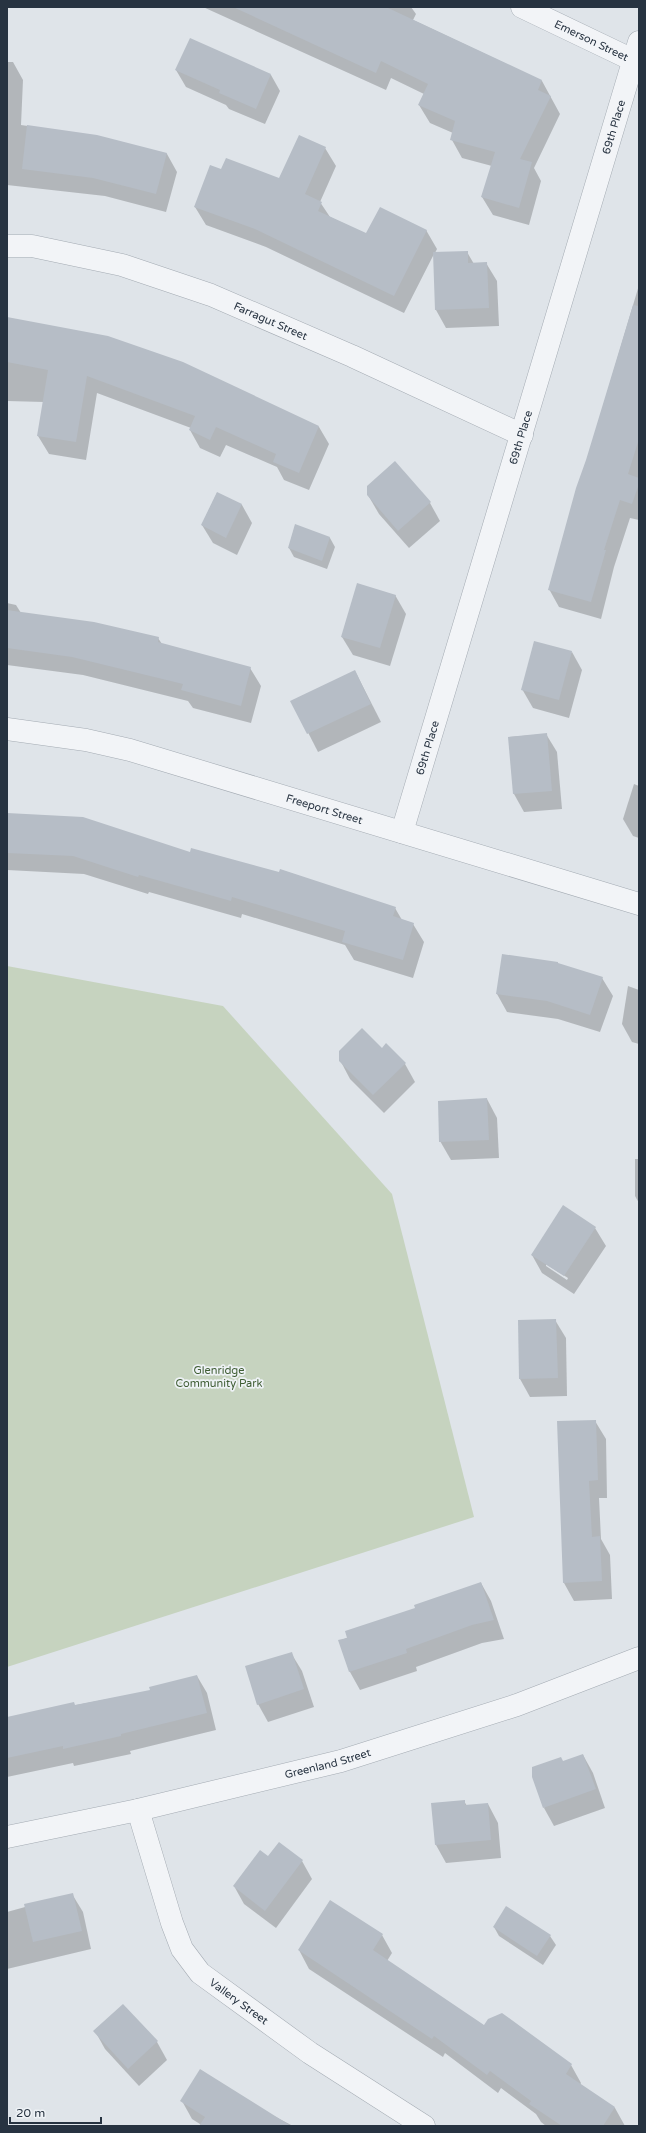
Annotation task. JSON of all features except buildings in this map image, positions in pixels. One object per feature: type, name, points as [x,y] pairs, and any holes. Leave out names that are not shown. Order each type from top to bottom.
[{"type":"street","name":"Emerson Street","points":[[522,7],[637,55]]},
{"type":"street","name":"69th Place","points":[[402,832],[637,55]]},
{"type":"street","name":"Farragut Street","points":[[7,246],[32,246],[122,265],[211,295],[352,356],[522,435]]},
{"type":"street","name":"Freeport Street","points":[[7,729],[86,740],[130,750],[639,904]]},
{"type":"street","name":"Greenland Street","points":[[7,1837],[138,1810],[341,1761],[517,1705],[639,1658]]},
{"type":"street","name":"Vallery Street","points":[[138,1810],[172,1923],[182,1949],[200,1973],[310,2053],[424,2126]]},
{"type":"green space","name":"Glenridge Community Park","points":[[7,966],[223,1006],[392,1194],[474,1517],[7,1667]]}]
